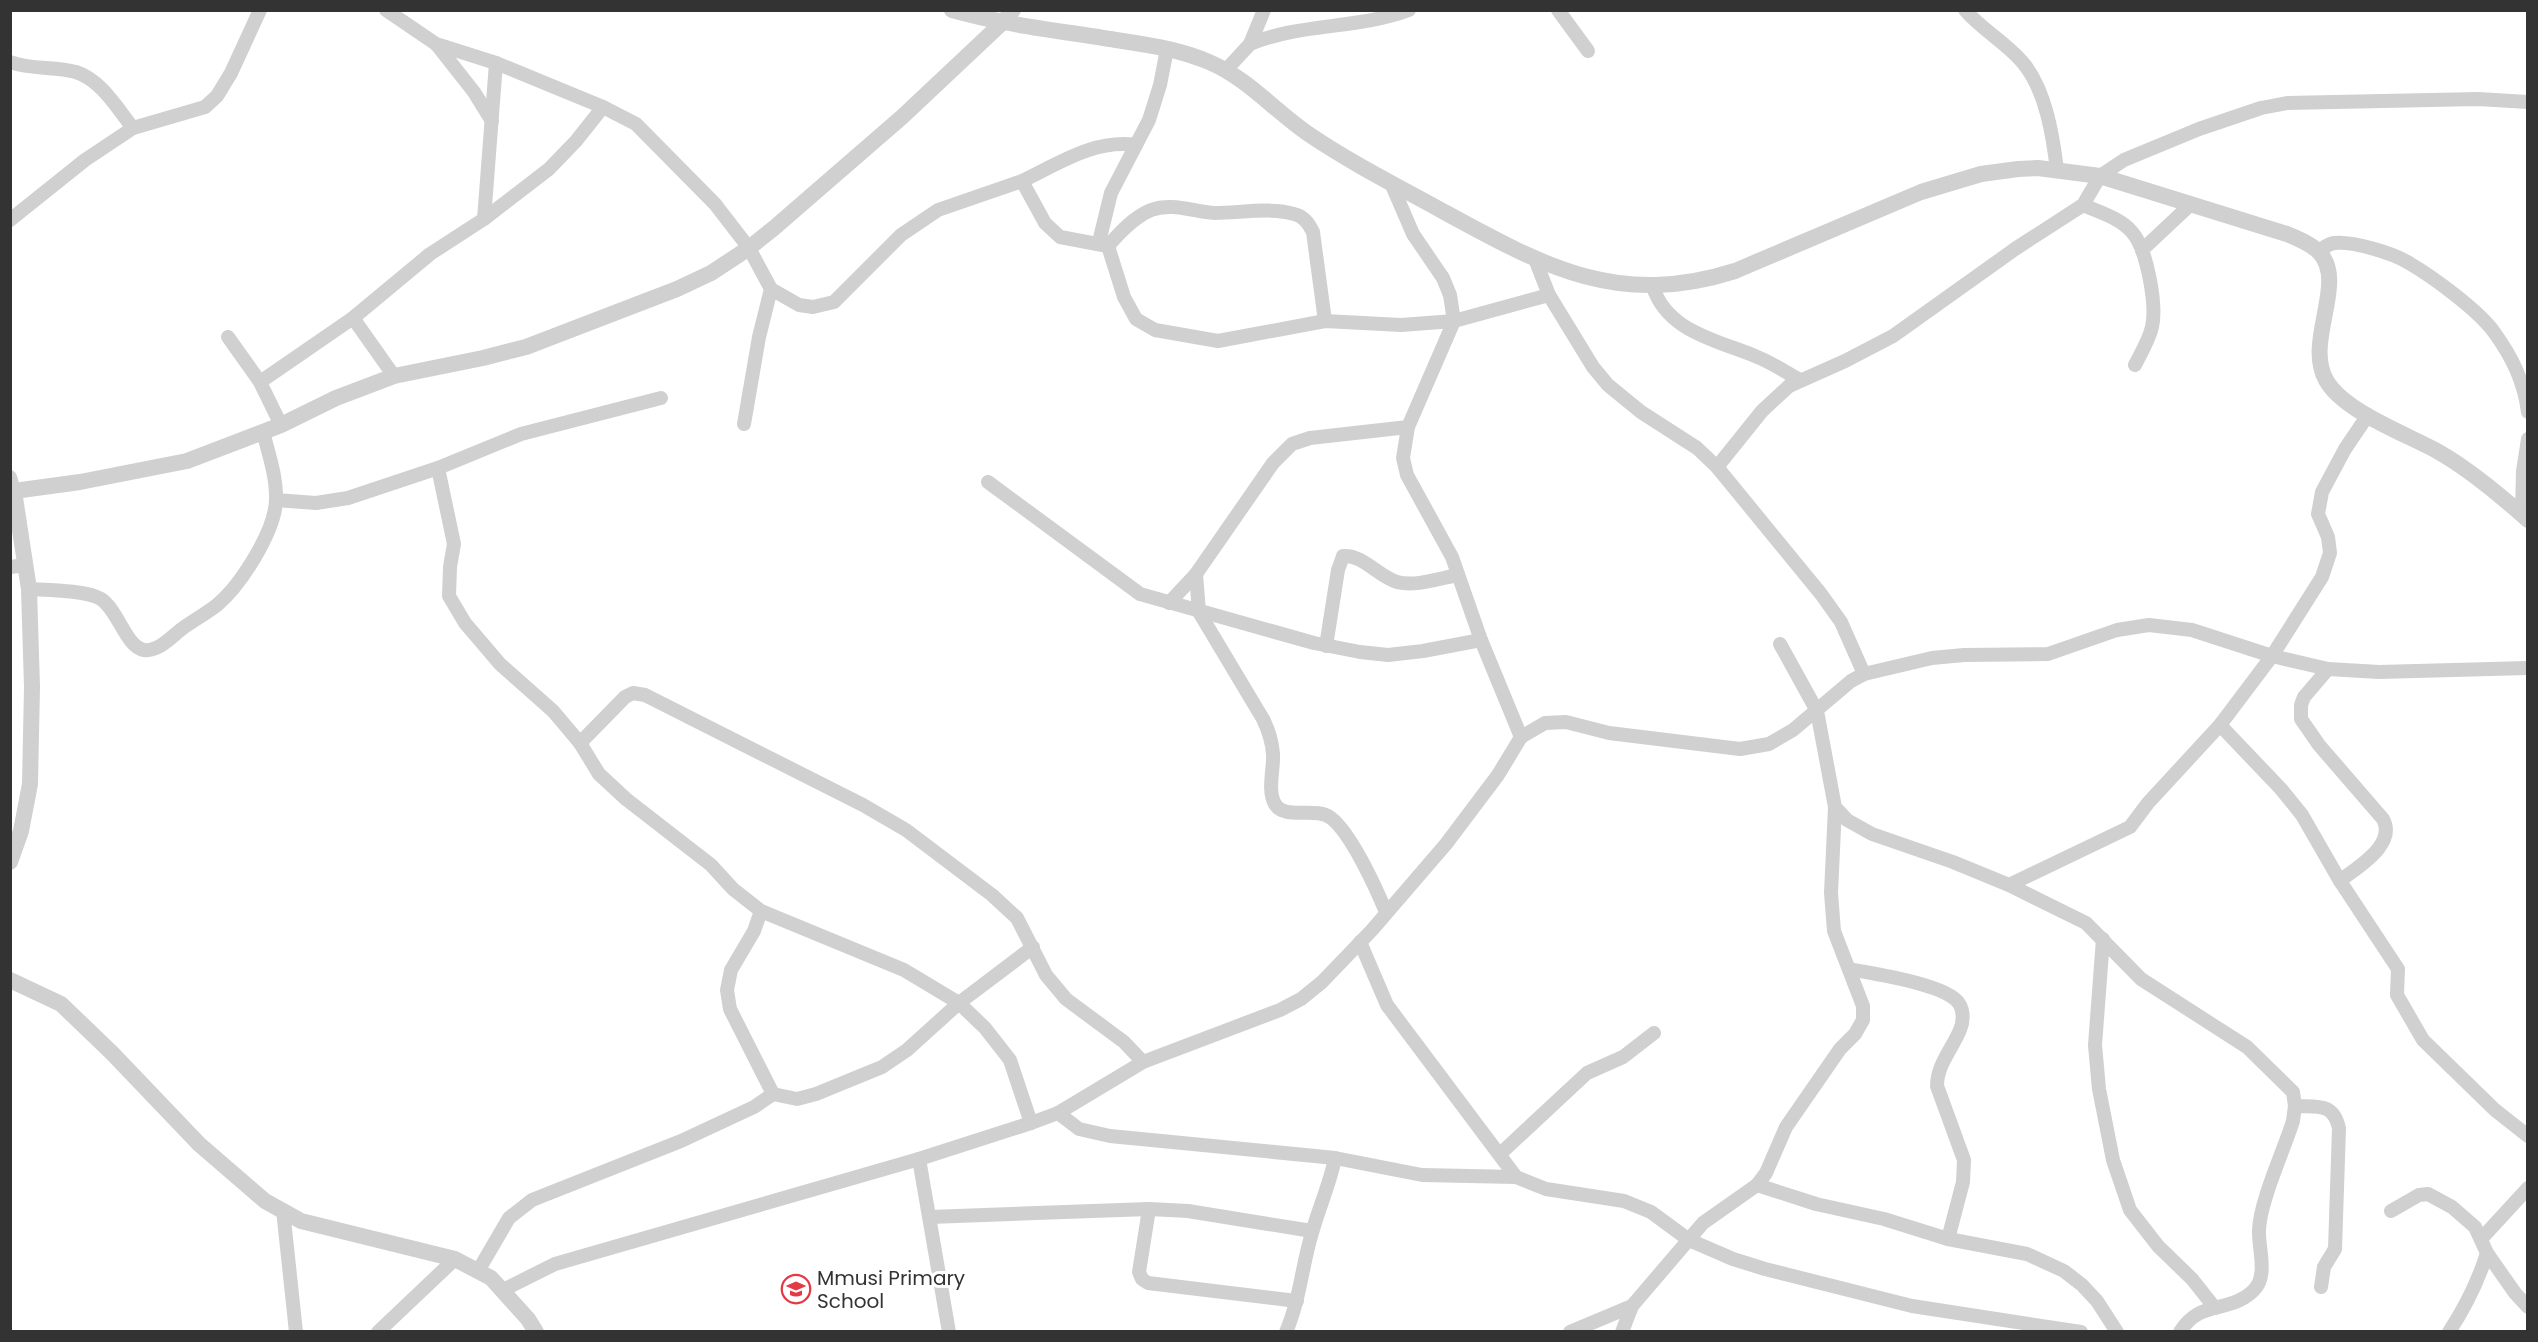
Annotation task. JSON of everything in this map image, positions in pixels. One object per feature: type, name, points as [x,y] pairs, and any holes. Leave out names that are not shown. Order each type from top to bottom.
[{"type":"street","points":[[10,220],[85,160],[133,128],[205,107],[217,96],[231,73],[260,10]]},
{"type":"street","points":[[386,10],[436,44],[496,63],[603,107],[636,124],[715,204],[749,248],[771,289],[799,305],[813,307],[834,302],[850,288],[883,250],[921,220],[939,210],[1022,181],[1087,149],[1126,143],[1136,145]]},
{"type":"street","points":[[952,10],[1008,16],[1187,53],[1226,70],[1305,131],[1391,183],[1535,259],[1608,282],[1653,287],[1691,283],[1735,271],[1892,204],[1963,178],[1999,171],[2038,168],[2100,176],[2189,206],[2287,234],[2307,243],[2324,259],[2328,281],[2319,361],[2333,389],[2368,415],[2457,464],[2525,517]]},
{"type":"street","points":[[1226,70],[1250,44],[1264,10]]},
{"type":"street","points":[[1250,44],[1284,32],[1382,18],[1409,10]]},
{"type":"street","points":[[1558,10],[1588,51]]},
{"type":"street","points":[[1965,10],[2024,64],[2038,90],[2053,132],[2057,170]]},
{"type":"street","points":[[10,862],[21,831],[30,784],[32,687],[29,589],[18,566],[12,484],[91,480],[187,461],[281,425],[336,398],[394,376],[526,347],[677,289],[711,273],[749,248],[902,117],[1008,16]]},
{"type":"street","points":[[436,44],[474,92],[492,121]]},
{"type":"street","points":[[1167,49],[1160,85],[1149,120],[1111,193],[1104,244],[1130,310],[1136,319],[1155,330],[1218,341],[1325,321],[1401,325],[1454,321],[1549,295]]},
{"type":"street","points":[[10,62],[24,67],[75,72],[88,78],[104,92],[133,128]]},
{"type":"street","points":[[484,219],[496,63]]},
{"type":"street","points":[[1717,467],[1762,411],[1782,392],[1800,380],[1845,361],[1893,336],[2005,255],[2083,205],[2100,176],[2139,153],[2260,108],[2287,103],[2478,99],[2528,102]]},
{"type":"street","points":[[260,382],[353,318],[430,254],[484,219],[549,169],[576,141],[603,107]]},
{"type":"street","points":[[1022,181],[1045,223],[1054,233],[1067,239],[1104,244],[1134,220],[1150,211],[1166,207],[1182,207],[1213,213],[1295,214],[1308,222],[1313,232],[1325,321]]},
{"type":"street","points":[[1391,183],[1413,234],[1443,278],[1450,295],[1454,321],[1408,427],[1403,458],[1407,475],[1452,557],[1481,640],[1521,737]]},
{"type":"street","points":[[2083,205],[2124,225],[2133,233],[2142,250],[2152,298],[2153,324],[2135,365]]},
{"type":"street","points":[[2142,250],[2189,206]]},
{"type":"street","points":[[2319,252],[2329,244],[2337,243],[2384,252],[2410,263],[2441,286],[2486,322],[2494,332],[2524,385],[2528,412]]},
{"type":"street","points":[[1535,259],[1549,295],[1593,367],[1608,385],[1641,412],[1697,448],[1717,467],[1821,594],[1840,622],[1864,674]]},
{"type":"street","points":[[1653,287],[1658,302],[1682,324],[1713,341],[1756,356],[1800,380]]},
{"type":"street","points":[[744,424],[751,379],[771,289]]},
{"type":"street","points":[[353,318],[394,376]]},
{"type":"street","points":[[228,337],[260,382],[281,425]]},
{"type":"street","points":[[276,500],[315,503],[348,498],[438,468],[521,434],[661,398]]},
{"type":"street","points":[[2009,885],[2130,827],[2148,803],[2220,724],[2272,656],[2314,591],[2329,562],[2328,537],[2318,514],[2320,499],[2345,449],[2368,415]]},
{"type":"street","points":[[1169,603],[1196,574],[1273,463],[1292,444],[1310,438],[1408,427]]},
{"type":"street","points":[[29,589],[61,590],[95,596],[114,612],[125,633],[142,650],[150,650],[164,644],[218,604],[243,576],[270,524],[276,500],[263,431]]},
{"type":"street","points":[[2525,517],[2528,439]]},
{"type":"street","points":[[438,468],[454,543],[449,596],[465,623],[500,664],[553,711],[580,743],[599,774],[626,799],[711,865],[733,889],[761,911],[904,970],[959,1003],[986,1028],[1010,1060],[1031,1123]]},
{"type":"street","points":[[988,482],[1140,594],[1326,646],[1388,655],[1481,640]]},
{"type":"street","points":[[1326,646],[1338,570],[1343,556],[1351,556],[1390,579],[1403,583],[1458,575]]},
{"type":"street","points":[[1196,574],[1199,612],[1272,737],[1272,794],[1275,804],[1284,811],[1321,813],[1331,818],[1356,852],[1386,912]]},
{"type":"street","points":[[503,1290],[555,1264],[919,1159],[1031,1123],[1058,1113],[1143,1062],[1280,1010],[1301,999],[1322,982],[1360,942],[1446,844],[1498,775],[1521,737],[1545,723],[1566,722],[1609,732],[1740,749],[1769,744],[1793,730],[1851,681],[1864,674],[1932,658],[1964,655],[2048,654],[2108,633],[2149,625],[2192,630],[2272,656],[2328,669],[2379,672],[2528,669]]},
{"type":"street","points":[[1622,1332],[1632,1306],[1703,1223],[1757,1185],[1766,1173],[1786,1127],[1863,1020],[1863,1006],[1834,931],[1831,893],[1835,807],[1817,711],[1780,644]]},
{"type":"street","points":[[2328,669],[2304,697],[2301,705],[2301,719],[2319,745],[2383,819],[2387,828],[2384,841],[2374,853],[2340,881]]},
{"type":"street","points":[[580,743],[625,697],[633,693],[645,695],[863,805],[906,830],[992,895],[1017,918],[1046,975],[1066,999],[1124,1042],[1143,1062]]},
{"type":"street","points":[[2220,724],[2281,789],[2302,815],[2340,881],[2398,969],[2397,995],[2423,1040],[2495,1110],[2528,1136]]},
{"type":"street","points":[[1835,807],[1846,820],[1872,834],[1953,862],[2009,885],[2086,922],[2141,979],[2247,1047],[2293,1092],[2295,1106],[2293,1121],[2264,1206],[2259,1229],[2262,1276],[2252,1292],[2225,1306],[2197,1312],[2187,1320],[2180,1332]]},
{"type":"street","points":[[761,911],[754,931],[731,970],[727,990],[735,1018],[773,1095]]},
{"type":"street","points":[[2103,939],[2096,1045],[2098,1089],[2114,1160],[2130,1210],[2157,1246],[2192,1279],[2215,1308]]},
{"type":"street","points":[[1360,942],[1388,1005],[1516,1178]]},
{"type":"street","points":[[478,1271],[509,1218],[532,1200],[702,1131],[754,1107],[773,1095],[796,1099],[816,1094],[882,1067],[907,1050],[959,1003],[1032,947]]},
{"type":"street","points":[[1849,969],[1931,987],[1956,1000],[1962,1011],[1961,1028],[1937,1074],[1937,1086],[1964,1160],[1963,1182],[1948,1239]]},
{"type":"street","points":[[10,980],[61,1004],[112,1053],[199,1144],[265,1201],[301,1221],[455,1259],[491,1278],[536,1332]]},
{"type":"street","points":[[1500,1154],[1587,1073],[1623,1057],[1654,1033]]},
{"type":"street","points":[[2295,1106],[2329,1109],[2336,1115],[2339,1128],[2335,1249],[2324,1267],[2321,1287]]},
{"type":"street","points":[[1058,1113],[1079,1129],[1110,1137],[1335,1158],[1422,1175],[1516,1178],[1546,1189],[1624,1201],[1651,1212],[1689,1240],[1732,1259],[1878,1299],[1996,1321],[2081,1332]]},
{"type":"street","points":[[1286,1332],[1297,1301],[1312,1231],[1329,1187],[1335,1158]]},
{"type":"street","points":[[919,1159],[949,1332]]},
{"type":"street","points":[[1757,1185],[1816,1204],[1884,1219],[1948,1239],[2028,1254],[2064,1271],[2097,1300],[2117,1332]]},
{"type":"street","points":[[2482,1238],[2528,1188]]},
{"type":"street","points":[[2391,1211],[2419,1195],[2428,1194],[2452,1207],[2475,1227],[2487,1253],[2515,1293],[2528,1307]]},
{"type":"street","points":[[930,1217],[1149,1209],[1222,1215],[1312,1231]]},
{"type":"street","points":[[1149,1209],[1139,1272],[1142,1279],[1148,1283],[1297,1301]]},
{"type":"street","points":[[283,1210],[296,1332]]},
{"type":"street","points":[[2449,1332],[2478,1281],[2487,1253]]},
{"type":"street","points":[[378,1332],[455,1259]]},
{"type":"street","points":[[1570,1332],[1632,1306]]},
{"type":"place","name":"Mmusi Primary School","points":[[796,1289]]}]
